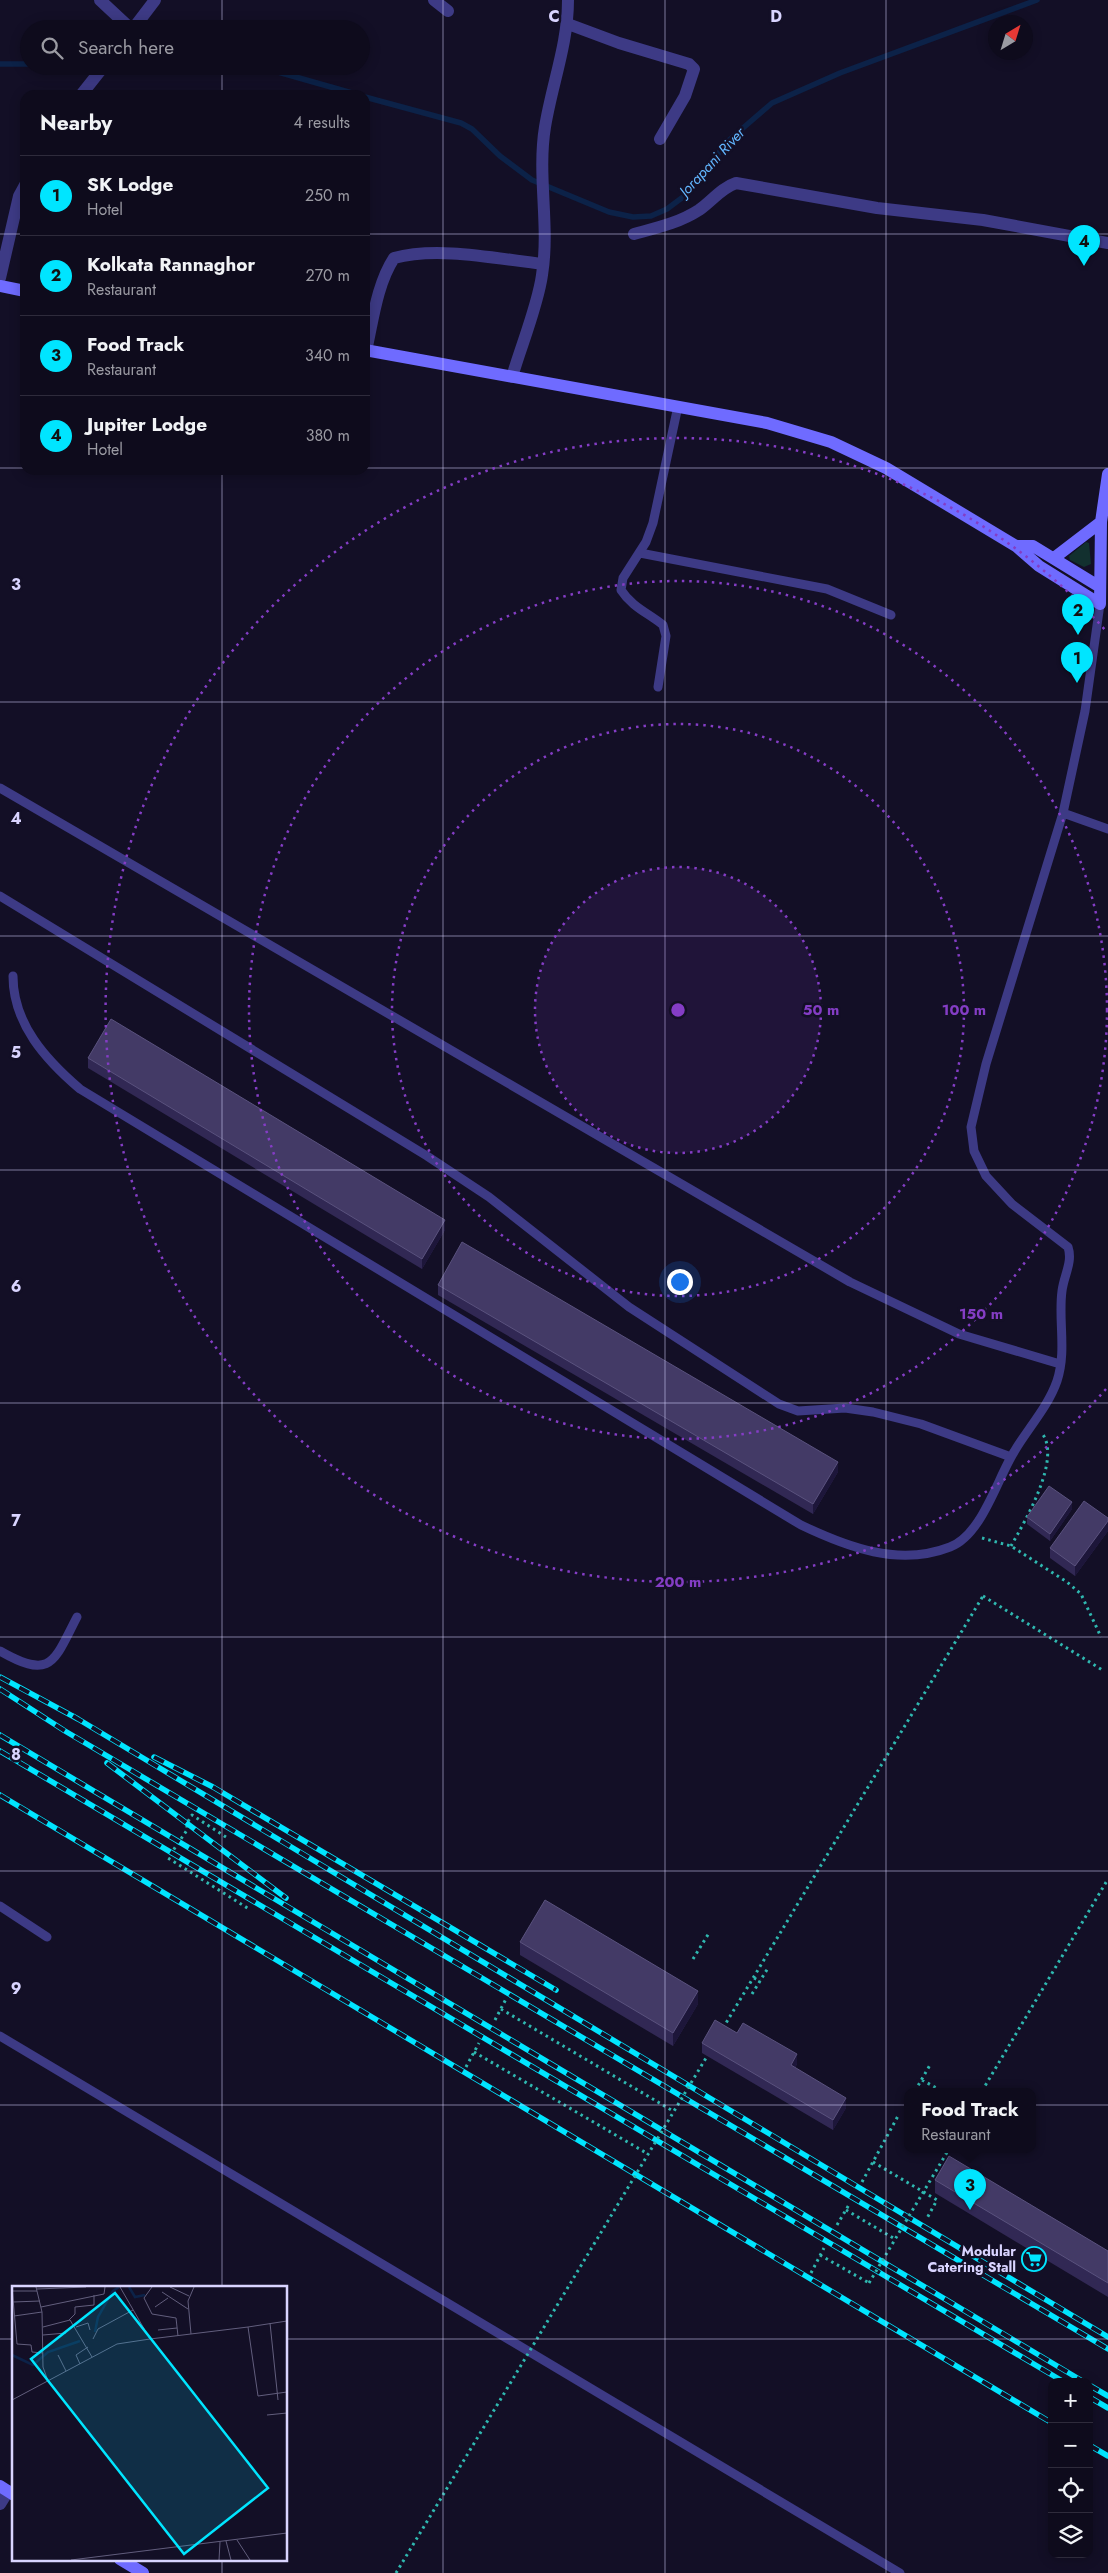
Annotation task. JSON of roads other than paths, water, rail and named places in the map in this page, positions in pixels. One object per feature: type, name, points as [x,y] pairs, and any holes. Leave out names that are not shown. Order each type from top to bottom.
[{"type":"main road","points":[[0,286],[20,290]]},
{"type":"main road","points":[[370,352],[767,423],[838,445],[886,468],[1016,546],[1039,566],[1100,604]]},
{"type":"main road","points":[[1100,604],[1101,522],[1108,474]]},
{"type":"main road","points":[[1054,558],[1101,522]]},
{"type":"main road","points":[[1016,546],[1033,546],[1100,587]]},
{"type":"main road","points":[[1101,555],[1108,573]]},
{"type":"main road","points":[[122,2560],[143,2573]]},
{"type":"street","points":[[100,0],[122,20]]},
{"type":"street","points":[[139,20],[155,0]]},
{"type":"street","points":[[434,0],[448,11]]},
{"type":"street","points":[[512,377],[542,276],[544,206],[542,167],[545,127],[568,24],[568,0]]},
{"type":"street","points":[[568,24],[619,43],[689,64],[694,69],[694,76],[685,96],[660,139]]},
{"type":"street","points":[[86,90],[97,75]]},
{"type":"street","points":[[634,234],[685,218],[701,208],[727,186],[736,182],[867,207],[983,220],[1108,243]]},
{"type":"street","points":[[0,278],[20,194]]},
{"type":"street","points":[[370,331],[381,287],[387,269],[394,258],[407,255],[455,254],[543,264]]},
{"type":"street","points":[[0,2504],[7,2491]]},
{"type":"lane","points":[[658,687],[666,636],[663,625],[633,605],[621,590],[628,569],[640,553],[653,523],[678,406]]},
{"type":"lane","points":[[640,553],[827,589],[891,615]]},
{"type":"lane","points":[[13,976],[13,987],[18,1005],[35,1042],[55,1068],[80,1089],[801,1525],[839,1543],[866,1552],[906,1555],[935,1552],[952,1547],[971,1530],[1011,1457],[1035,1424],[1057,1381],[1060,1364],[1062,1350],[1062,1290],[1070,1261],[1068,1246],[998,1191],[979,1164],[971,1140],[977,1096],[1064,813],[1085,711],[1100,604]]},
{"type":"lane","points":[[0,788],[850,1282],[960,1334],[1060,1364]]},
{"type":"lane","points":[[1064,813],[1108,829]]},
{"type":"lane","points":[[0,896],[435,1161],[524,1224],[629,1307],[779,1404],[798,1411],[844,1408],[873,1412],[921,1424],[1011,1457]]},
{"type":"lane","points":[[0,1651],[33,1666],[47,1665],[56,1657],[77,1617]]},
{"type":"lane","points":[[0,1906],[47,1937]]},
{"type":"lane","points":[[0,2036],[900,2573]]},
{"type":"waterway","name":"Jorapani River","points":[[370,98],[461,123],[472,129],[500,156],[532,180],[609,212],[633,217],[651,216],[667,209],[687,194],[728,141],[772,103],[840,73],[1037,0]]},
{"type":"waterway","name":"Jorapani River","points":[[0,64],[20,64]]},
{"type":"waterway","name":"Jorapani River","points":[[289,75],[341,90]]},
{"type":"railway","points":[[0,1677],[78,1719]]},
{"type":"railway","points":[[0,1689],[65,1731],[1108,2349]]},
{"type":"railway","points":[[73,1716],[1108,2337]]},
{"type":"railway","points":[[0,1735],[1077,2378]]},
{"type":"railway","points":[[0,1751],[1057,2378]]},
{"type":"railway","points":[[154,1757],[213,1787],[556,1990]]},
{"type":"railway","points":[[107,1763],[286,1898]]},
{"type":"railway","points":[[0,1795],[1048,2421]]},
{"type":"railway","points":[[1093,2387],[1108,2396]]},
{"type":"railway","points":[[1093,2399],[1108,2408]]},
{"type":"railway","points":[[1093,2447],[1108,2456]]},
{"type":"place","name":"Jupiter Lodge","points":[[1084,266]]},
{"type":"place","name":"Kolkata Rannaghor","points":[[1078,635]]},
{"type":"place","name":"SK Lodge","points":[[1077,683]]},
{"type":"place","name":"Food Track","points":[[970,2210]]},
{"type":"place","name":"Modular Catering Stall","points":[[1034,2259]]}]
